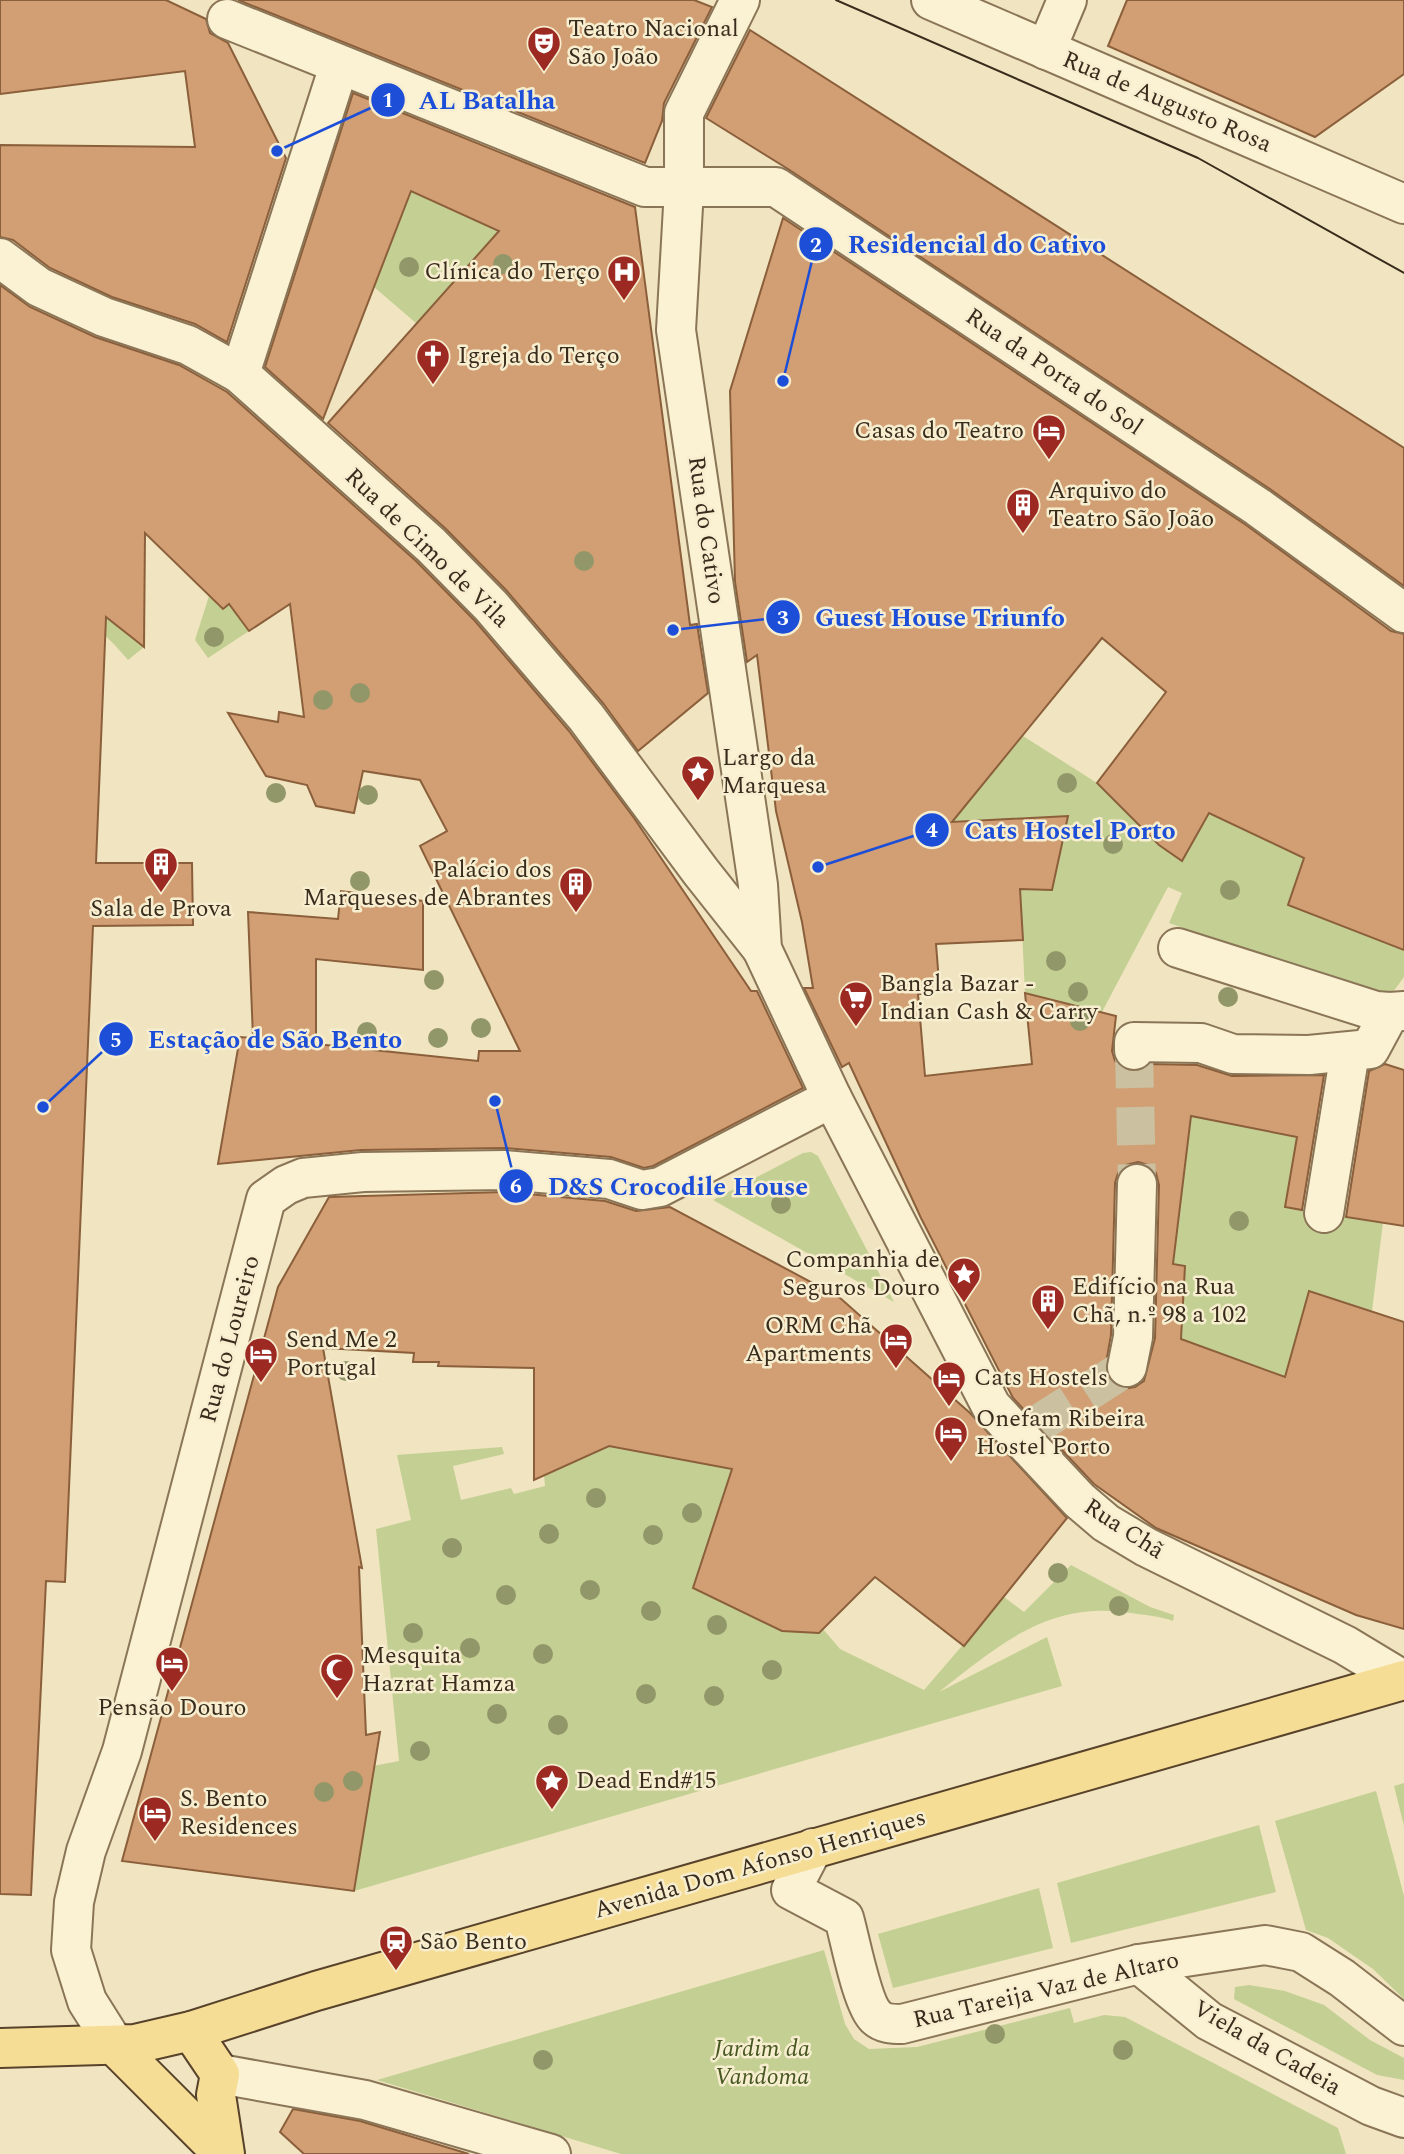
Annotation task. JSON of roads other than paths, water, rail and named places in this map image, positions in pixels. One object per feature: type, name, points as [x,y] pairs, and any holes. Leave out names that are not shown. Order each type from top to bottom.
[{"type":"main road","name":"Avenida Dom Afonso Henriques","points":[[0,2048],[116,2047],[191,2031],[329,1987],[1403,1680]]},
{"type":"main road","points":[[191,2031],[220,2074],[216,2095],[224,2154]]},
{"type":"main road","points":[[116,2047],[224,2154]]},
{"type":"street","name":"Rua do Cativo","points":[[740,0],[684,113],[684,189],[676,330],[758,885],[762,949],[832,1098]]},
{"type":"street","points":[[1046,50],[1067,0]]},
{"type":"street","name":"Rua de Augusto Rosa","points":[[948,3],[1006,15],[1046,50],[1404,204]]},
{"type":"street","name":"Rua da Porta do Sol","points":[[227,19],[645,187],[776,187],[1258,507],[1404,613]]},
{"type":"street","points":[[240,374],[339,66]]},
{"type":"street","name":"Rua de Cimo de Vila","points":[[0,258],[39,287],[104,317],[188,345],[240,374],[431,545],[491,606],[600,735],[701,872],[762,949]]},
{"type":"street","points":[[1178,948],[1376,1011],[1397,1012]]},
{"type":"street","points":[[1124,1037],[1134,1042],[1201,1043],[1233,1054],[1309,1055],[1350,1052],[1370,1049],[1397,1012]]},
{"type":"street","points":[[1324,1213],[1350,1052]]},
{"type":"street","name":"Rua Chã","points":[[832,1098],[992,1406],[1029,1430],[1079,1500],[1106,1523],[1146,1547],[1345,1644],[1403,1680]]},
{"type":"street","name":"Rua do Loureiro","points":[[116,2047],[87,2001],[71,1950],[74,1902],[86,1851],[122,1751],[266,1199],[286,1185],[303,1178],[363,1171],[505,1170],[609,1179],[642,1190],[651,1189],[660,1187],[832,1098]]},
{"type":"street","points":[[1126,1367],[1133,1337],[1138,1184]]},
{"type":"street","name":"Rua Tareija Vaz de Altaro","points":[[813,1848],[791,1890],[844,1917],[869,2006],[877,2019],[890,2024],[902,2024],[1139,1964],[1265,1945],[1301,1952],[1342,1978],[1404,2026]]},
{"type":"street","name":"Viela da Cadeia","points":[[1139,1964],[1209,2021],[1371,2106],[1404,2118]]},
{"type":"street","points":[[220,2074],[365,2099],[551,2154]]},
{"type":"tunnel","points":[[1134,1050],[1137,1184]]},
{"type":"tunnel","points":[[1038,1424],[1127,1367]]},
{"type":"tram line","points":[[836,0],[1198,158],[1404,273]]},
{"type":"place","name":"Teatro Nacional São João","points":[[544,73]]},
{"type":"place","name":"AL Batalha","points":[[277,151]]},
{"type":"place","name":"Clínica do Terço","points":[[624,302]]},
{"type":"place","name":"Residencial do Cativo","points":[[783,381]]},
{"type":"place","name":"Igreja do Terço","points":[[433,386]]},
{"type":"place","name":"Casas do Teatro","points":[[1049,461]]},
{"type":"place","name":"Arquivo do Teatro São João","points":[[1023,535]]},
{"type":"place","name":"Guest House Triunfo","points":[[673,630]]},
{"type":"place","name":"Largo da Marquesa","points":[[698,802]]},
{"type":"place","name":"Cats Hostel Porto","points":[[818,867]]},
{"type":"place","name":"Sala de Prova","points":[[161,894]]},
{"type":"place","name":"Palácio dos Marqueses de Abrantes","points":[[576,914]]},
{"type":"place","name":"Bangla Bazar - Indian Cash & Carry","points":[[856,1028]]},
{"type":"place","name":"D&S Crocodile House","points":[[495,1101]]},
{"type":"place","name":"Estação de São Bento","points":[[43,1107]]},
{"type":"place","name":"Companhia de Seguros Douro","points":[[964,1304]]},
{"type":"place","name":"Edifício na Rua Chã, n.º 98 a 102","points":[[1048,1331]]},
{"type":"place","name":"ORM Chã Apartments","points":[[896,1370]]},
{"type":"place","name":"Send Me 2 Portugal","points":[[261,1384]]},
{"type":"place","name":"Cats Hostels","points":[[949,1408]]},
{"type":"place","name":"Onefam Ribeira Hostel Porto","points":[[951,1463]]},
{"type":"place","name":"Pensão Douro","points":[[172,1693]]},
{"type":"place","name":"Mesquita Hazrat Hamza","points":[[337,1700]]},
{"type":"place","name":"Dead End#15","points":[[552,1811]]},
{"type":"place","name":"S. Bento Residences","points":[[155,1843]]},
{"type":"place","name":"São Bento","points":[[396,1972]]},
{"type":"park label","name":"Jardim da Vandoma","points":[[762,2063]]}]
